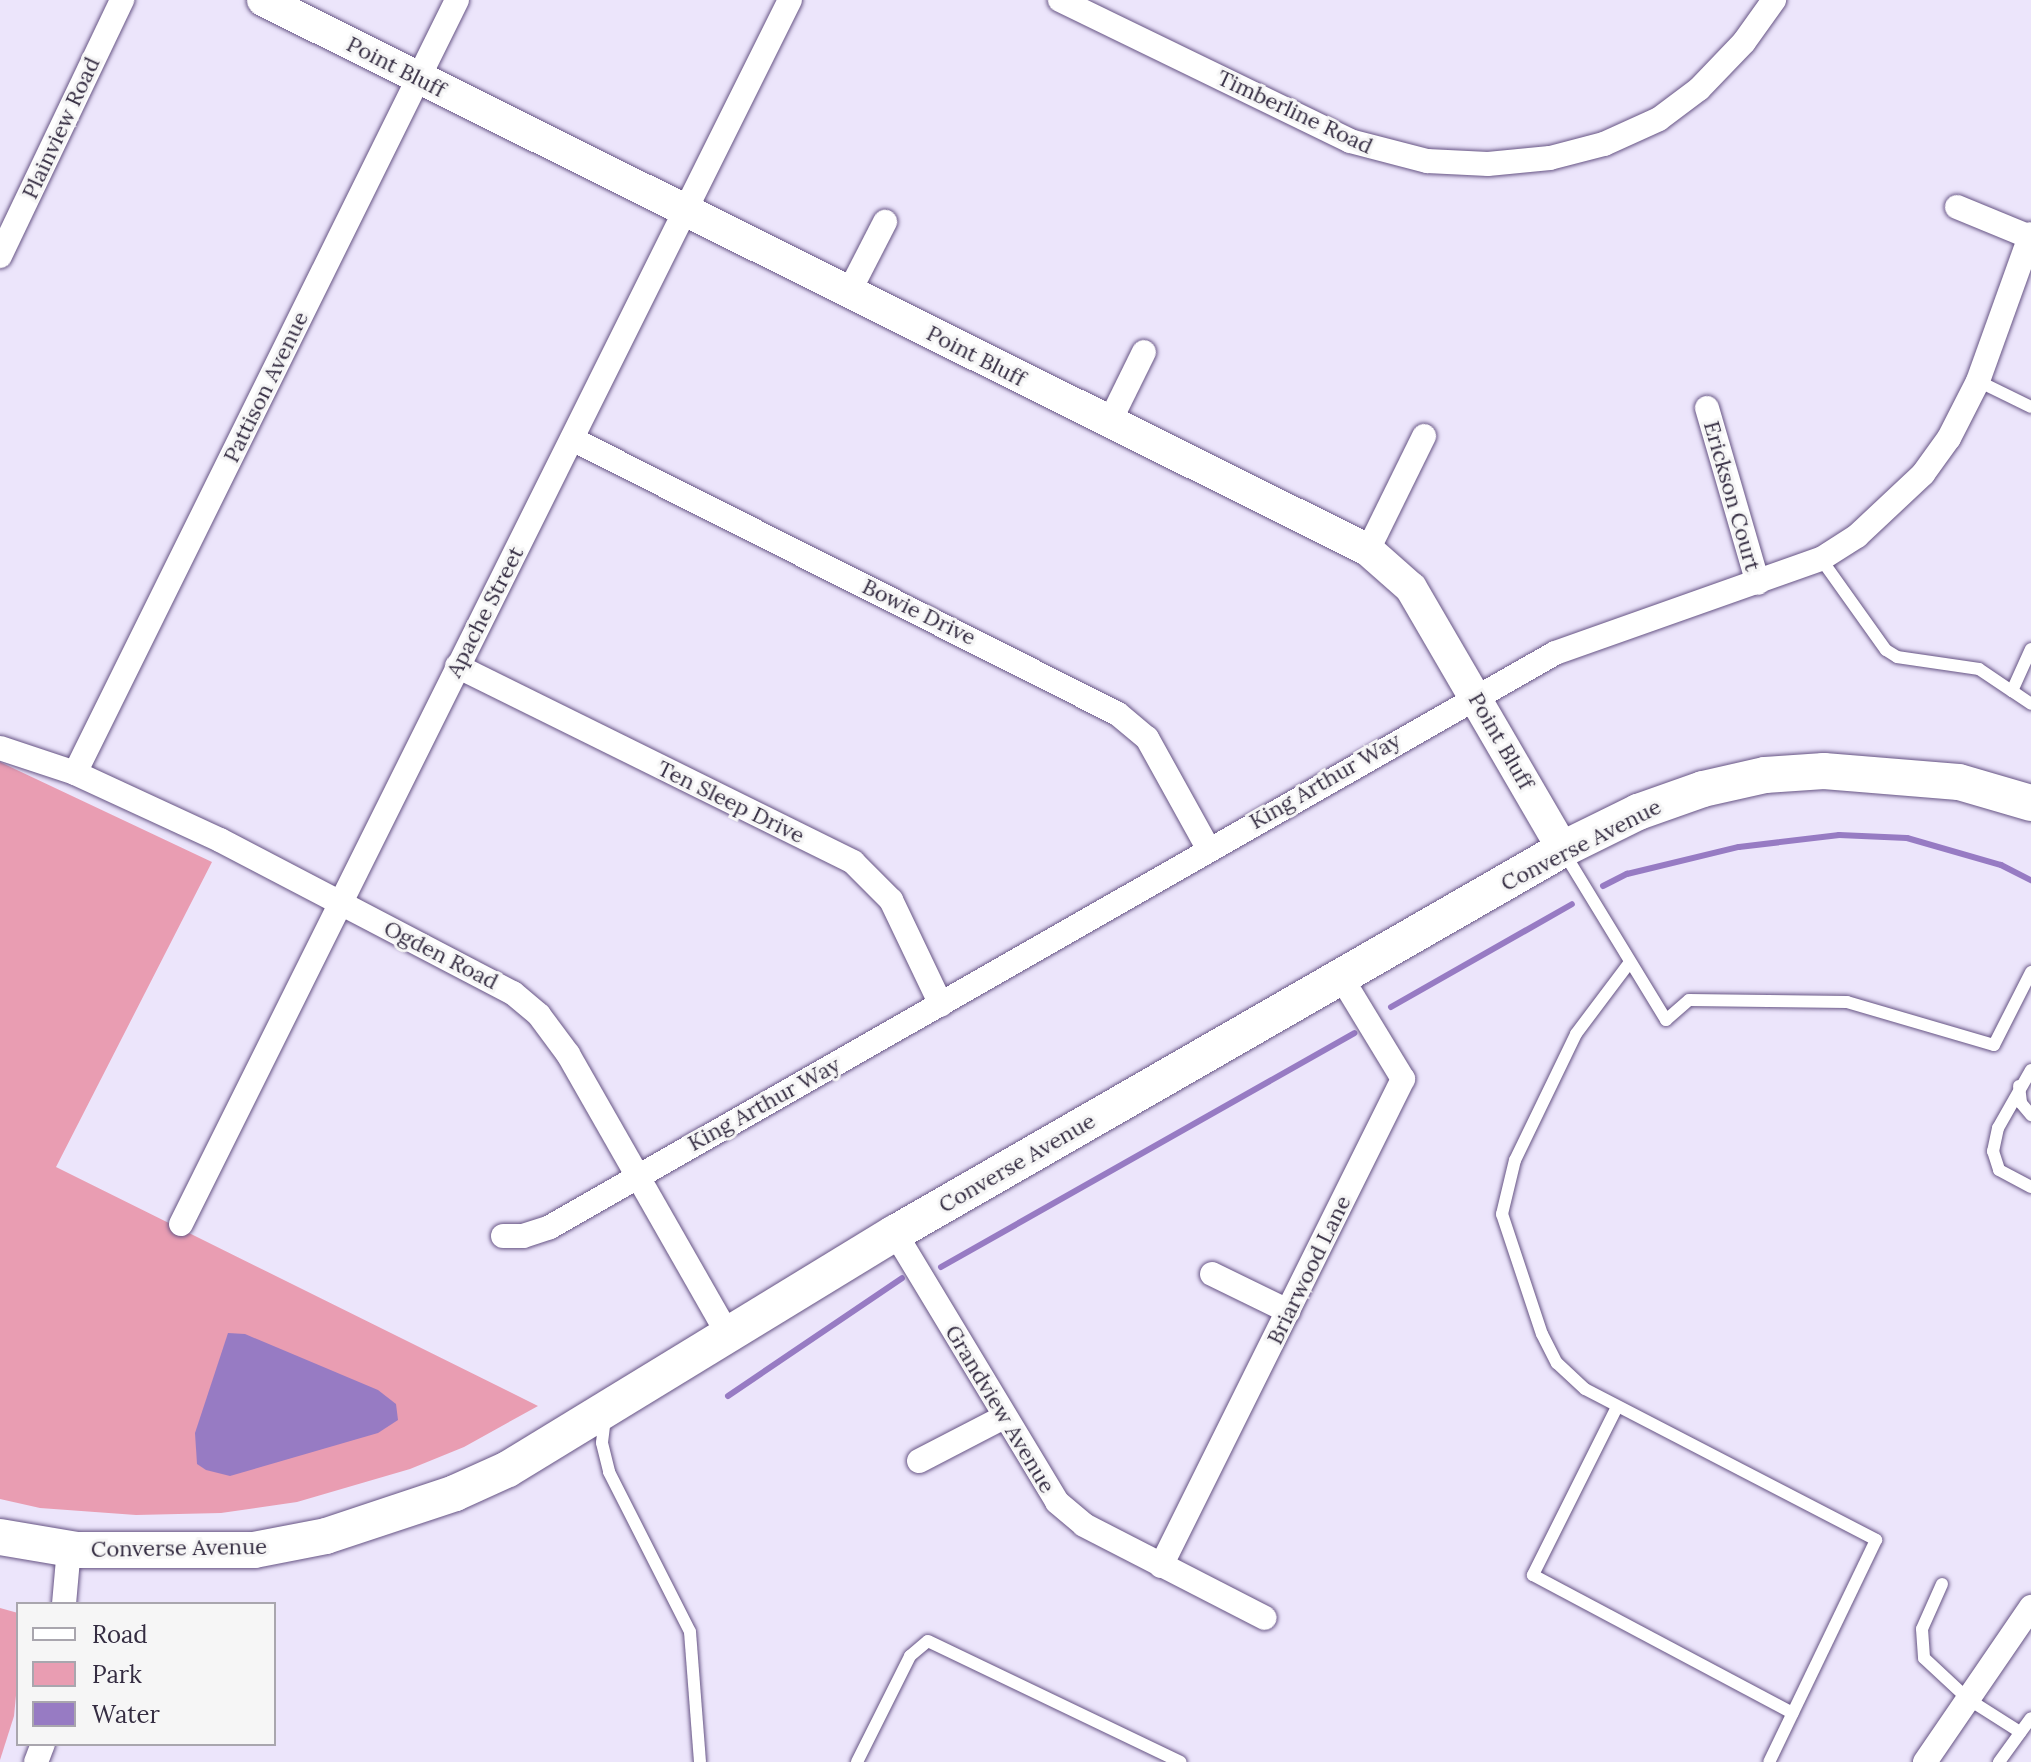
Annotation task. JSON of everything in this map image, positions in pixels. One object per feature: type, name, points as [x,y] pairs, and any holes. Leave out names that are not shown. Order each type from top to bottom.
[{"type":"main road","name":"Converse Avenue","points":[[0,1537],[69,1548],[254,1550],[326,1536],[455,1493],[508,1469],[895,1233],[1563,849],[1638,812],[1765,775],[1892,773],[1959,782],[2031,803]]},
{"type":"street","name":"Plainview Road","points":[[0,256],[122,0]]},
{"type":"street","name":"Point Bluff","points":[[263,0],[1368,550],[1411,588],[1563,849]]},
{"type":"street","name":"Pattison Avenue","points":[[75,773],[457,0]]},
{"type":"street","name":"Apache Street","points":[[181,1224],[790,0]]},
{"type":"street","name":"Timberline Road","points":[[1060,0],[1350,141],[1427,161],[1488,164],[1590,147],[1659,119],[1699,89],[1744,42],[1774,0]]},
{"type":"street","points":[[1957,207],[2030,235]]},
{"type":"street","points":[[849,292],[885,222]]},
{"type":"street","name":"King Arthur Way","points":[[503,1236],[523,1236],[550,1227],[1475,696],[1602,633],[1758,583],[1821,559],[1892,507],[1923,474],[1949,438],[1978,381],[2030,235]]},
{"type":"street","points":[[1109,423],[1144,352]]},
{"type":"street","name":"Erickson Court","points":[[1707,408],[1758,583]]},
{"type":"street","points":[[1368,550],[1424,436]]},
{"type":"street","name":"Bowie Drive","points":[[572,439],[1118,714],[1147,738],[1208,848]]},
{"type":"street","name":"Ten Sleep Drive","points":[[457,666],[853,862],[891,900],[941,1005]]},
{"type":"street","name":"Ogden Road","points":[[0,748],[75,773],[220,840],[340,904],[482,973],[539,1015],[641,1174],[728,1334]]},
{"type":"street","name":"Briarwood Lane","points":[[1161,1566],[1403,1079],[1341,977]]},
{"type":"street","name":"Grandview Avenue","points":[[895,1233],[1057,1502],[1084,1525],[1265,1618]]},
{"type":"street","points":[[1212,1274],[1288,1311]]},
{"type":"street","points":[[919,1461],[1004,1417]]},
{"type":"street","points":[[64,1602],[69,1548]]},
{"type":"street","points":[[1925,1762],[2031,1607]]},
{"type":"lane","points":[[1978,381],[2031,407]]},
{"type":"lane","points":[[1821,559],[1886,650],[1897,657],[1979,669],[2031,704]]},
{"type":"lane","points":[[2012,691],[2031,649]]},
{"type":"lane","points":[[1563,849],[1666,1020],[1689,1000],[1847,1002],[1994,1045],[2031,972]]},
{"type":"lane","points":[[1630,962],[1576,1034],[1515,1160],[1502,1214],[1537,1320],[1557,1363],[1585,1389],[1876,1540],[1769,1762]]},
{"type":"lane","points":[[2031,1070],[2019,1086],[1993,1151],[1999,1170],[2031,1187]]},
{"type":"lane","points":[[2019,1086],[2021,1103],[2031,1115]]},
{"type":"lane","points":[[1617,1407],[1533,1575],[1793,1713]]},
{"type":"lane","points":[[607,1409],[602,1443],[609,1472],[690,1632],[700,1762]]},
{"type":"lane","points":[[1942,1584],[1922,1629],[1921,1649],[1930,1666],[1968,1699],[2020,1732]]},
{"type":"lane","points":[[857,1762],[910,1656],[928,1641],[944,1644],[1181,1762]]},
{"type":"lane","points":[[1999,1762],[2031,1718]]},
{"type":"green space","points":[[0,762],[212,862],[56,1167],[538,1406],[464,1447],[410,1469],[297,1502],[221,1513],[136,1515],[40,1508],[0,1499]]},
{"type":"green space","points":[[0,1608],[16,1612],[16,1696],[14,1716],[0,1760]]},
{"type":"water","points":[[228,1333],[245,1334],[378,1390],[396,1404],[398,1420],[378,1433],[230,1476],[206,1470],[197,1464],[195,1433]]},
{"type":"waterway","points":[[1603,886],[1627,874],[1739,847],[1839,835],[1907,838],[2001,865],[2031,880]]},
{"type":"waterway","points":[[1391,1007],[1572,904]]},
{"type":"waterway","points":[[941,1267],[1354,1033]]},
{"type":"waterway","points":[[728,1396],[902,1278]]}]
